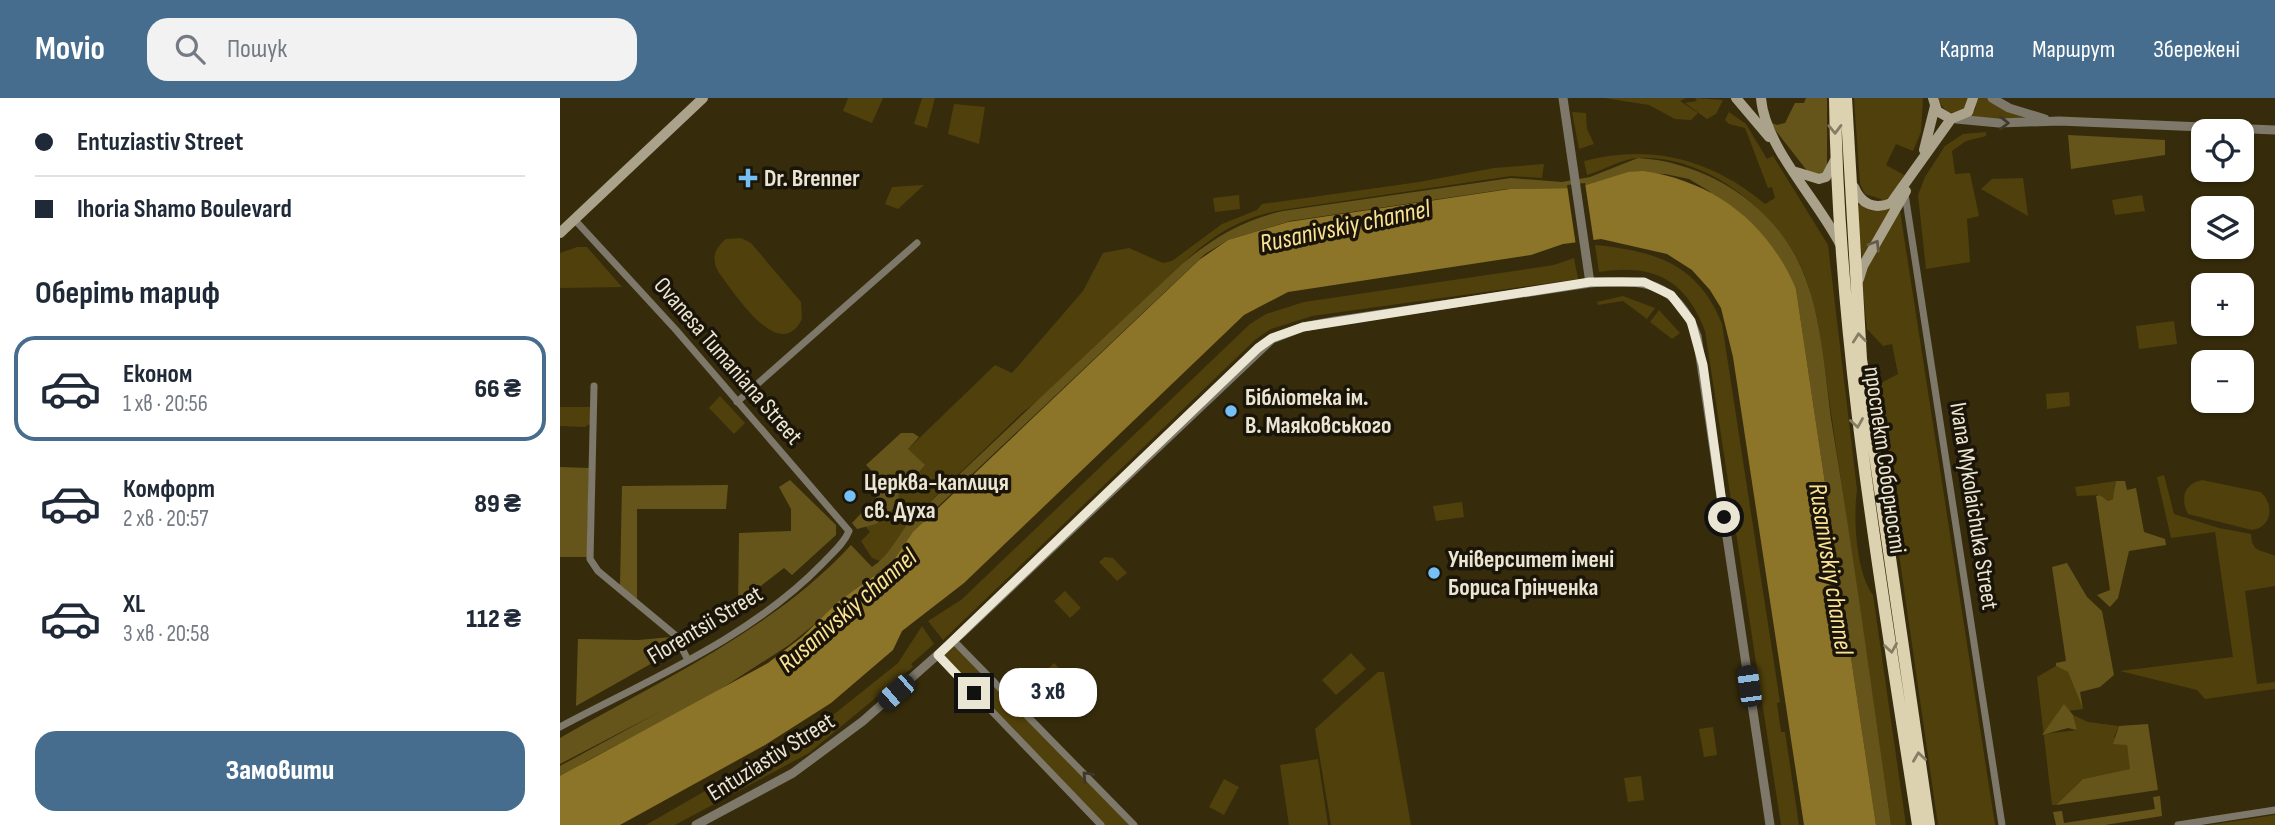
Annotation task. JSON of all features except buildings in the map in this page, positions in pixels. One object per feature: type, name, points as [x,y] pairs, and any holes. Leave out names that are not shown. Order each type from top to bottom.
[{"type":"highway","name":"проспект Соборності","points":[[1835,98],[1840,244],[1853,398],[1918,825]]},
{"type":"highway","name":"проспект Соборності","points":[[1846,98],[1861,359],[1929,825]]},
{"type":"main road","points":[[560,233],[703,98]]},
{"type":"main road","points":[[1736,98],[1779,148]]},
{"type":"main road","points":[[1760,98],[1764,119],[1779,148],[1840,244]]},
{"type":"main road","name":"Ivana Mykolaichuka Street","points":[[1856,301],[1863,266],[1905,194],[1922,156],[1953,119],[1968,112],[1973,98]]},
{"type":"main road","points":[[1934,102],[1941,115],[1953,119]]},
{"type":"main road","name":"Ivana Mykolaichuka Street","points":[[1922,156],[1934,102]]},
{"type":"main road","name":"Ivana Mykolaichuka Street","points":[[1847,145],[1853,187],[1858,197],[1868,205],[1876,207],[1891,203],[1909,182]]},
{"type":"main road","points":[[1795,172],[1819,179],[1826,177],[1836,160]]},
{"type":"street","points":[[1563,98],[1590,282]]},
{"type":"street","points":[[1992,98],[2026,114],[2053,121]]},
{"type":"street","points":[[1953,119],[1999,123],[2053,121],[2274,131]]},
{"type":"street","name":"Ivana Mykolaichuka Street","points":[[1905,194],[2002,825]]},
{"type":"street","name":"Ovanesa Tumaniana Street","points":[[575,219],[849,531]]},
{"type":"street","points":[[737,402],[917,243]]},
{"type":"street","name":"Entuziastiv Street","points":[[696,825],[793,773],[827,750],[938,655],[1272,338],[1303,327],[1335,321],[1590,282],[1632,280],[1658,287],[1682,307],[1697,336],[1770,825]]},
{"type":"street","points":[[594,386],[590,559],[598,571],[674,635],[688,660]]},
{"type":"street","name":"Florentsii Street","points":[[560,727],[688,660],[772,610],[805,581],[840,545],[849,531]]},
{"type":"street","points":[[953,640],[1134,825]]},
{"type":"street","points":[[938,655],[1101,825]]},
{"type":"street","points":[[2178,825],[2275,810]]},
{"type":"shaded area","points":[[848,98],[883,98],[872,123],[843,111]]},
{"type":"shaded area","points":[[922,98],[935,98],[927,128],[914,124]]},
{"type":"shaded area","points":[[1604,98],[1686,98],[1680,101],[1698,113],[1691,120],[1675,119],[1649,105]]},
{"type":"shaded area","points":[[1695,98],[1723,100],[1716,114],[1707,119],[1685,103],[1697,101]]},
{"type":"shaded area","points":[[1806,98],[1827,98],[1827,167],[1821,176],[1808,172],[1769,122],[1777,125],[1785,123],[1795,103],[1804,103]]},
{"type":"shaded area","points":[[1854,98],[1923,98],[1921,132],[1913,151],[1896,144],[1886,165],[1904,175],[1895,191],[1882,203],[1881,199],[1865,194],[1860,184]]},
{"type":"shaded area","points":[[1938,98],[1969,98],[1963,110],[1954,113],[1945,109]]},
{"type":"shaded area","points":[[1978,98],[1988,98],[2033,119],[1968,117],[1975,110]]},
{"type":"shaded area","points":[[954,104],[985,107],[979,144],[948,134]]},
{"type":"shaded area","points":[[1572,112],[1586,113],[1587,129],[1594,144],[1579,149]]},
{"type":"shaded area","points":[[1729,112],[1746,124],[1767,159],[1773,156],[1828,245],[1857,490],[1855,515],[1859,559],[1873,595],[1906,825],[1891,825],[1818,323],[1800,265],[1768,218],[1730,186],[1708,174],[1662,159],[1638,158],[1619,162],[1587,175],[1584,161],[1633,154],[1657,155],[1703,166],[1724,176],[1765,204],[1775,198],[1772,187],[1768,188],[1745,128],[1729,124],[1725,120]]},
{"type":"shaded area","points":[[1986,132],[1986,136],[1966,141],[1952,151],[1955,174],[1970,173],[1979,216],[1967,219],[1970,262],[1926,269],[1918,195],[1925,177],[1945,146],[1963,134]]},
{"type":"shaded area","points":[[2068,135],[2165,140],[2165,155],[2071,169]]},
{"type":"shaded area","points":[[1638,158],[1686,167],[1709,176],[1751,202],[1784,238],[1805,278],[1821,340],[1891,825],[1876,825],[1796,289],[1709,191],[1689,179],[1665,174],[1626,173],[1580,188],[1507,189],[1290,221],[1228,240],[1205,254],[929,515],[895,559],[789,645],[713,694],[585,762],[560,780],[560,766],[661,711],[560,764],[560,738],[751,629],[820,576],[851,545],[872,567],[889,551],[910,521],[1182,264],[1229,231],[1255,219],[1283,211],[1511,178],[1562,182],[1590,177]]},
{"type":"shaded area","points":[[1544,164],[1542,178],[1511,176],[1282,210],[1259,216],[1221,233],[1188,258],[1039,400],[1023,412],[910,521],[891,551],[880,561],[872,558],[861,541],[870,532],[866,527],[867,517],[901,501],[897,496],[908,449],[995,365],[1012,373],[1083,291],[1103,253],[1129,248],[1163,263],[1172,261],[1222,224],[1257,210],[1262,204],[1419,182],[1494,168]]},
{"type":"shaded area","points":[[2023,178],[2028,216],[1981,189],[1992,179]]},
{"type":"shaded area","points":[[924,185],[898,209],[885,204],[892,187]]},
{"type":"shaded area","points":[[1239,195],[1240,209],[1215,212],[1213,198]]},
{"type":"shaded area","points":[[2142,195],[2145,211],[2115,215],[2112,200]]},
{"type":"shaded area","points":[[1856,203],[1872,211],[1896,204],[1862,258]]},
{"type":"shaded area","points":[[1900,211],[1995,825],[1938,825],[1876,394],[1883,382],[1898,374],[1892,344],[1883,346],[1867,329],[1862,279],[1872,254]]},
{"type":"shaded area","points":[[741,238],[751,243],[801,302],[802,319],[792,331],[781,334],[770,330],[746,308],[719,273],[715,254],[719,247],[726,239]]},
{"type":"shaded area","points":[[1595,245],[1637,251],[1672,264],[1701,287],[1722,324],[1780,702],[1777,703],[1781,732],[1785,732],[1799,825],[1781,825],[1705,331],[1688,299],[1665,279],[1635,270],[1599,272]]},
{"type":"shaded area","points":[[577,247],[587,247],[622,287],[560,288],[560,253]]},
{"type":"shaded area","points":[[1574,258],[1578,279],[1312,316],[1271,329],[1256,339],[943,640],[928,621],[961,600],[1250,324],[1266,314],[1304,302],[1554,265]]},
{"type":"shaded area","points":[[1623,296],[1655,308],[1647,319],[1623,301],[1598,305],[1597,302]]},
{"type":"shaded area","points":[[1659,310],[1680,333],[1672,339],[1650,322]]},
{"type":"shaded area","points":[[2174,321],[2177,344],[2139,349],[2136,326]]},
{"type":"shaded area","points":[[2069,392],[2070,406],[2047,409],[2046,394]]},
{"type":"shaded area","points":[[720,396],[745,423],[734,434],[709,408]]},
{"type":"shaded area","points":[[560,407],[590,407],[593,422],[585,427],[560,426]]},
{"type":"shaded area","points":[[901,433],[913,433],[919,437],[908,449],[925,465],[898,496],[902,501],[876,524],[857,529],[852,523],[887,486],[866,465]]},
{"type":"shaded area","points":[[560,467],[589,468],[587,557],[560,557]]},
{"type":"shaded area","points":[[2164,475],[2174,514],[2219,528],[2251,534],[2255,547],[2275,556],[2275,586],[2245,591],[2257,684],[2275,682],[2275,689],[2205,699],[2197,690],[2120,671],[2233,657],[2215,532],[2171,538],[2157,477]]},
{"type":"shaded area","points":[[790,480],[836,525],[836,535],[792,575],[784,568],[758,588],[760,598],[738,611],[739,533],[791,531],[791,509],[779,487]]},
{"type":"shaded area","points":[[2202,480],[2260,492],[2269,508],[2264,525],[2252,530],[2188,514],[2184,502],[2185,492],[2191,485]]},
{"type":"shaded area","points":[[2116,481],[2114,498],[2108,501],[2100,495],[2077,496],[2075,487]]},
{"type":"shaded area","points":[[2116,481],[2125,481],[2127,490],[2136,488],[2144,532],[2165,539],[2166,545],[2129,551],[2118,598],[2110,607],[2097,595],[2110,590],[2096,496],[2100,495],[2108,501],[2113,499]]},
{"type":"shaded area","points":[[728,485],[726,509],[637,509],[637,599],[620,586],[622,486]]},
{"type":"shaded area","points":[[1462,502],[1464,517],[1436,521],[1433,506]]},
{"type":"shaded area","points":[[1105,557],[1113,558],[1127,573],[1117,581],[1099,562]]},
{"type":"shaded area","points":[[2067,563],[2087,597],[2102,611],[2114,675],[2100,687],[2080,692],[2083,709],[2068,672],[2056,666],[2056,663],[2066,661],[2052,567]]},
{"type":"shaded area","points":[[1065,591],[1081,608],[1070,618],[1054,601]]},
{"type":"shaded area","points":[[922,626],[934,644],[911,664],[913,667],[809,753],[675,825],[646,825],[823,723],[898,663]]},
{"type":"shaded area","points":[[672,637],[679,648],[576,706],[578,639],[638,640]]},
{"type":"shaded area","points":[[953,640],[1134,825],[1101,825],[938,655]]},
{"type":"shaded area","points":[[1351,653],[1366,669],[1336,695],[1322,680]]},
{"type":"shaded area","points":[[1054,663],[1075,685],[1065,695],[1044,673]]},
{"type":"shaded area","points":[[2056,666],[2068,672],[2083,709],[2068,711],[2064,705],[2044,733],[2037,677]]},
{"type":"shaded area","points":[[1378,672],[1384,672],[1411,825],[1331,825],[1315,729]]},
{"type":"shaded area","points":[[2064,704],[2073,715],[2077,730],[2068,728],[2042,735]]},
{"type":"shaded area","points":[[2073,715],[2088,722],[2119,726],[2114,737],[2127,745],[2131,769],[2083,779],[2056,805],[2052,805],[2044,734],[2077,730]]},
{"type":"shaded area","points":[[2148,724],[2158,790],[2056,805],[2083,779],[2130,769],[2127,745],[2113,744],[2119,726]]},
{"type":"shaded area","points":[[1713,727],[1717,755],[1704,757],[1699,729]]},
{"type":"shaded area","points":[[1318,759],[1328,825],[1289,825],[1280,765]]},
{"type":"shaded area","points":[[1641,776],[1644,800],[1628,802],[1624,778]]},
{"type":"shaded area","points":[[1224,779],[1239,787],[1224,815],[1209,807]]},
{"type":"shaded area","points":[[2160,796],[2162,816],[2105,825],[2056,825],[2053,812],[2062,811],[2064,823],[2155,809],[2153,797]]},
{"type":"shaded area","points":[[2275,815],[2275,825],[2210,825]]},
{"type":"water","name":"Rusanivskiy channel","points":[[1643,171],[1693,184],[1736,209],[1770,244],[1796,289],[1876,825],[1804,825],[1733,357],[1721,308],[1710,290],[1692,270],[1667,254],[1601,239],[1563,244],[1531,255],[1288,292],[1244,315],[964,583],[902,631],[893,650],[831,703],[765,745],[620,825],[560,825],[560,776],[768,663],[802,637],[838,602],[892,563],[913,532],[1199,260],[1228,240],[1288,222],[1510,189],[1577,188],[1628,172]]},
{"type":"pier","points":[[1585,183],[1594,243],[1576,246],[1567,185]]},
{"type":"place","name":"Dr. Brenner","points":[[748,178]]},
{"type":"place","name":"Бібліотека ім. В. Маяковського","points":[[1231,411]]},
{"type":"place","name":"Церква-каплиця св. Духа","points":[[850,496]]},
{"type":"place","name":"Університет імені Бориса Грінченка","points":[[1434,573]]},
{"type":"route","points":[[974,693],[938,655],[1258,348],[1272,338],[1303,327],[1590,282],[1632,280],[1658,287],[1671,295],[1682,307],[1697,336],[1724,517]]}]
